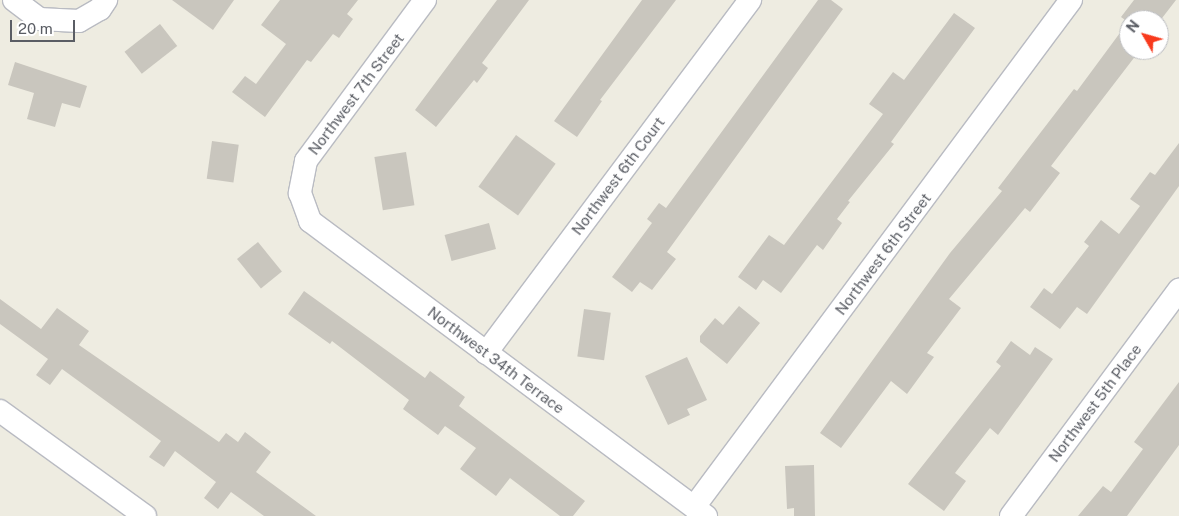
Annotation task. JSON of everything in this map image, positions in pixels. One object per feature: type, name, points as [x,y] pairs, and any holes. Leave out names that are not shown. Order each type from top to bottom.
[{"type":"street","points":[[14,0],[39,19],[79,21],[100,8],[106,0]]},
{"type":"street","name":"Northwest 7th Street","points":[[300,193],[306,161],[425,0]]},
{"type":"street","name":"Northwest 6th Court","points":[[486,353],[750,0]]},
{"type":"street","name":"Northwest 6th Street","points":[[700,512],[1071,0]]},
{"type":"street","name":"Northwest 34th Terrace","points":[[300,193],[310,221],[700,512]]},
{"type":"street","name":"Northwest 5th Place","points":[[1011,516],[1179,290]]},
{"type":"street","points":[[0,411],[144,516]]},
{"type":"building","points":[[172,0],[234,0],[213,30]]},
{"type":"building","points":[[280,0],[358,0],[347,14],[353,19],[339,38],[333,34],[311,62],[307,60],[265,117],[232,92],[245,76],[256,84],[286,44],[261,25]]},
{"type":"building","points":[[497,0],[529,0],[482,63],[488,68],[477,83],[474,80],[436,127],[415,110]]},
{"type":"building","points":[[642,0],[676,0],[600,100],[602,101],[577,137],[554,121]]},
{"type":"building","points":[[818,0],[831,0],[843,9],[667,252],[676,259],[652,290],[640,282],[632,292],[612,277],[652,223],[647,219],[659,203],[666,208]]},
{"type":"building","points":[[1134,0],[1176,0],[1168,10],[1126,10]]},
{"type":"building","points":[[954,13],[975,28],[891,142],[894,144],[848,201],[850,202],[837,219],[842,223],[823,250],[817,245],[781,293],[763,280],[756,290],[738,277],[769,235],[784,245],[883,114],[869,104],[893,72],[904,80]]},
{"type":"building","points":[[160,24],[177,46],[142,74],[125,52]]},
{"type":"building","points":[[1119,34],[1119,60],[1132,60],[1051,166],[1060,173],[1030,212],[1025,208],[949,299],[961,308],[927,353],[934,357],[907,394],[891,381],[841,448],[820,433],[950,253],[1002,191],[998,188],[1074,89],[1077,91]]},
{"type":"building","points":[[15,62],[87,86],[80,108],[62,103],[55,127],[27,119],[34,93],[8,85]]},
{"type":"building","points":[[516,135],[556,164],[518,216],[478,187]]},
{"type":"building","points":[[212,141],[239,145],[233,182],[207,179]]},
{"type":"building","points":[[1179,143],[1179,186],[1087,314],[1077,307],[1060,329],[1030,307],[1044,288],[1052,294],[1089,246],[1084,242],[1101,220],[1119,234],[1140,206],[1130,199],[1150,172],[1155,175]]},
{"type":"building","points":[[406,152],[414,205],[383,210],[374,157]]},
{"type":"building","points":[[489,223],[496,249],[452,261],[445,235]]},
{"type":"building","points":[[258,242],[282,272],[261,289],[237,259]]},
{"type":"building","points":[[304,291],[425,378],[430,371],[465,397],[459,406],[585,501],[573,516],[560,516],[510,478],[496,496],[460,469],[476,448],[445,426],[438,435],[403,409],[409,400],[332,341],[330,344],[288,314]]},
{"type":"building","points":[[0,299],[41,329],[57,308],[89,331],[79,345],[219,442],[226,433],[238,442],[245,432],[271,452],[256,472],[316,516],[264,516],[231,492],[218,509],[204,498],[216,482],[175,451],[164,467],[149,457],[161,441],[62,369],[50,385],[36,375],[48,359],[0,324]]},
{"type":"building","points":[[739,306],[760,323],[727,364],[700,342],[700,336],[715,318],[723,325]]},
{"type":"building","points":[[584,309],[611,313],[604,360],[577,357]]},
{"type":"building","points":[[1011,341],[1030,355],[1035,347],[1053,359],[998,435],[990,428],[955,473],[966,481],[944,511],[908,484],[1001,366],[996,362]]},
{"type":"building","points":[[687,357],[707,400],[687,409],[690,415],[668,425],[645,376]]},
{"type":"building","points":[[1179,382],[1179,445],[1127,516],[1078,516],[1103,486],[1111,492],[1143,449],[1134,442]]},
{"type":"building","points":[[814,465],[815,516],[794,516],[794,508],[787,509],[785,466]]}]
